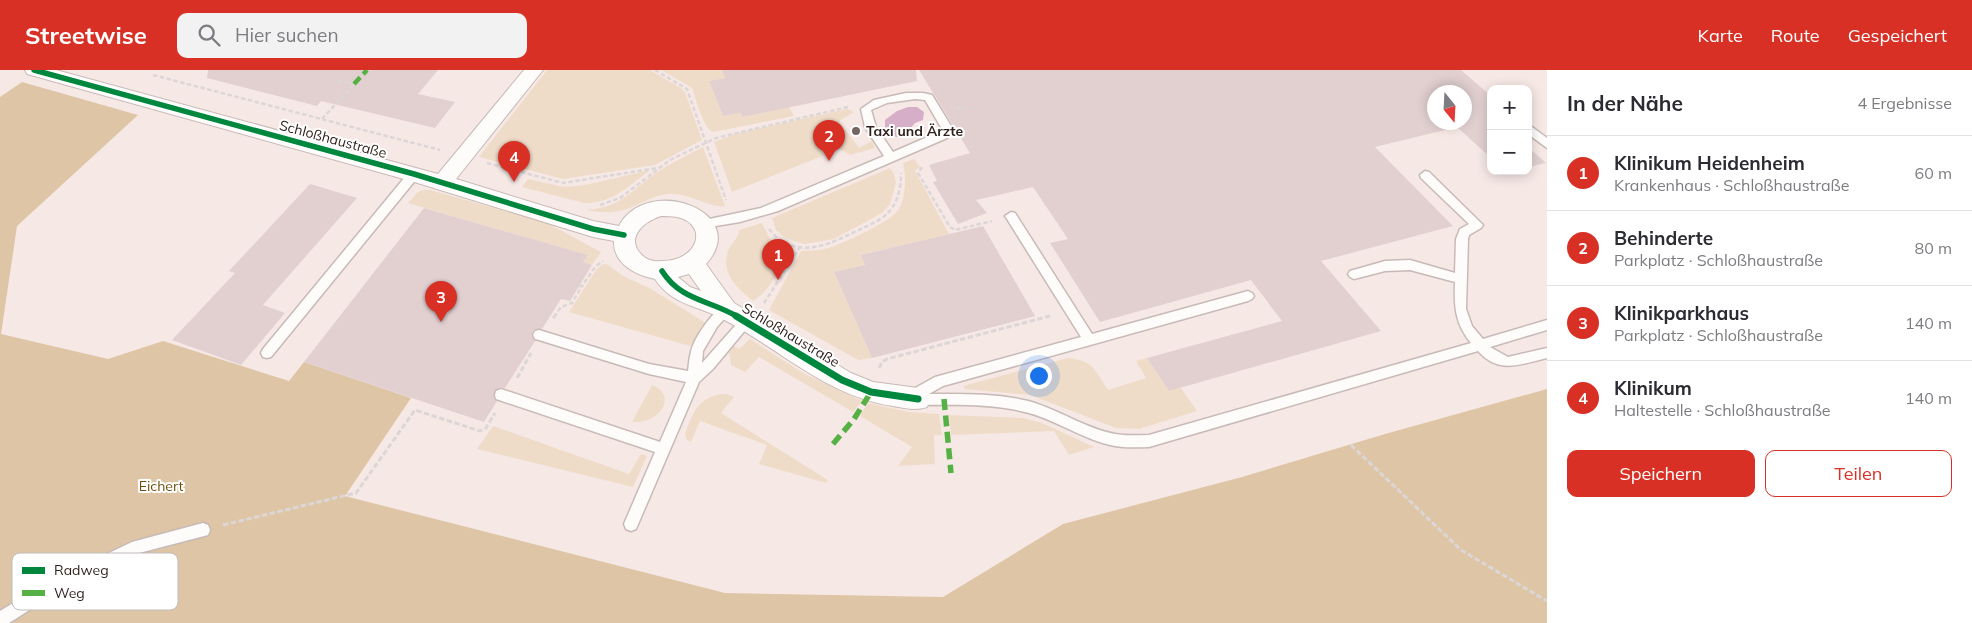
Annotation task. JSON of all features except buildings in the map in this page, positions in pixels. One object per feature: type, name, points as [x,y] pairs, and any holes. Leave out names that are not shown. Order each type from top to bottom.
[{"type":"street","name":"Schloßhaustraße","points":[[34,70],[414,174],[594,229],[624,235]]},
{"type":"street","points":[[442,183],[462,156],[534,70]]},
{"type":"street","points":[[661,208],[687,210],[697,216],[704,224],[708,234],[707,244],[702,254],[693,262],[679,269],[662,271],[648,269],[632,260],[624,245],[624,235],[629,225],[649,211],[661,208]]},
{"type":"street","name":"Schloßhaustraße","points":[[693,262],[744,314],[842,380],[858,388],[882,394],[918,398]]},
{"type":"street","name":"Schloßhaustraße","points":[[662,271],[669,282],[682,293],[702,302],[744,314]]},
{"type":"lane","points":[[704,224],[733,220],[761,213],[892,158],[943,136],[947,129],[928,97],[918,94],[873,104],[866,109],[866,116],[882,147],[892,158]]},
{"type":"lane","points":[[1532,131],[1547,144]]},
{"type":"lane","points":[[267,352],[414,174]]},
{"type":"lane","points":[[1425,175],[1477,225],[1464,232],[1460,310],[1467,329],[1488,353],[1498,359],[1508,362],[1547,353]]},
{"type":"lane","points":[[1011,216],[1089,339]]},
{"type":"lane","points":[[1354,274],[1385,266],[1410,265],[1461,279]]},
{"type":"lane","points":[[1248,296],[940,381],[922,391],[918,398],[985,401],[1029,407],[1048,413],[1102,438],[1131,442],[1165,437],[1547,325]]},
{"type":"lane","points":[[694,378],[712,362],[744,314]]},
{"type":"lane","points":[[631,524],[694,378],[695,360],[701,343],[713,323],[744,314]]},
{"type":"lane","points":[[540,335],[649,369],[694,378]]},
{"type":"lane","points":[[503,396],[663,450]]},
{"type":"lane","points":[[124,553],[137,547],[203,530]]},
{"type":"lane","points":[[0,620],[16,610]]},
{"type":"path","points":[[655,70],[686,89],[733,220]]},
{"type":"path","points":[[153,75],[563,183],[657,168]]},
{"type":"path","points":[[322,119],[354,84],[338,81]]},
{"type":"path","points":[[598,206],[620,198],[657,168],[706,142],[736,131],[848,106],[866,109]]},
{"type":"path","points":[[910,150],[921,166],[918,172],[950,227],[955,230],[1011,216]]},
{"type":"path","points":[[761,213],[773,235],[780,240],[800,247],[825,246],[835,242],[882,218],[895,204],[901,178],[900,170],[892,158]]},
{"type":"path","points":[[744,314],[800,247]]},
{"type":"path","points":[[203,530],[356,493],[415,410],[480,431],[486,428],[540,335],[560,307],[572,304],[582,286]]},
{"type":"path","points":[[872,370],[878,372],[882,362],[887,359],[1070,310]]},
{"type":"path","points":[[1351,445],[1461,550],[1547,601]]},
{"type":"shaded area","points":[[547,70],[650,70],[685,92],[702,140],[655,165],[563,179],[479,157]]},
{"type":"shaded area","points":[[661,70],[736,70],[723,73],[725,78],[709,81],[723,116],[740,113],[742,117],[789,107],[794,116],[713,132],[703,119],[692,88]]},
{"type":"shaded area","points":[[908,107],[917,107],[924,112],[923,120],[915,123],[903,137],[896,137],[885,127],[885,120],[897,111]]},
{"type":"shaded area","points":[[847,109],[854,112],[839,121],[859,148],[872,141],[875,148],[850,155],[840,149],[732,192],[714,142],[735,134]]},
{"type":"shaded area","points":[[703,147],[725,206],[713,205],[684,195],[668,194],[654,197],[621,211],[603,212],[586,210],[608,206],[617,202],[662,169]]},
{"type":"shaded area","points":[[914,159],[920,167],[915,171],[949,234],[861,255],[865,265],[834,272],[872,358],[858,360],[769,310],[801,251],[822,250],[842,243],[876,226],[899,209],[904,193],[905,174],[903,163]]},
{"type":"shaded area","points":[[890,168],[896,183],[890,204],[882,213],[834,239],[805,244],[784,237],[776,230],[772,218]]},
{"type":"shaded area","points":[[650,170],[619,193],[594,203],[584,203],[522,187],[528,179],[564,187],[585,185]]},
{"type":"shaded area","points":[[430,190],[545,222],[601,252],[592,265],[583,262],[587,255],[408,203],[418,192]]},
{"type":"shaded area","points":[[762,223],[770,239],[775,244],[769,252],[786,259],[768,288],[753,301],[735,284],[726,264],[730,247],[739,230]]},
{"type":"shaded area","points":[[603,264],[607,264],[623,276],[651,289],[706,323],[690,346],[569,312],[596,270]]},
{"type":"shaded area","points":[[750,339],[803,373],[862,401],[853,412],[759,357],[745,372],[731,365],[729,351],[733,346],[739,349]]},
{"type":"shaded area","points":[[1068,358],[1083,361],[1092,367],[1108,390],[1146,378],[1136,361],[1147,358],[1169,391],[1181,388],[1197,411],[1139,429],[1116,428],[1030,395],[965,389],[963,386]]},
{"type":"shaded area","points":[[652,385],[664,395],[665,402],[662,408],[650,419],[642,422],[632,422]]},
{"type":"shaded area","points":[[720,394],[734,397],[721,413],[828,480],[826,483],[759,464],[767,445],[700,421],[691,442],[687,440],[685,434],[696,408],[706,400]]},
{"type":"shaded area","points":[[868,403],[909,412],[939,414],[942,435],[934,435],[935,464],[898,466],[912,447],[860,416]]},
{"type":"shaded area","points":[[949,415],[1023,418],[1042,423],[1094,447],[1069,455],[1054,431],[951,435]]},
{"type":"shaded area","points":[[493,426],[629,474],[641,454],[647,456],[633,487],[477,449]]},
{"type":"green space","name":"Eichert","points":[[22,82],[138,115],[17,226],[1,334],[108,359],[163,341],[289,381],[304,362],[411,398],[345,496],[725,593],[943,597],[1063,524],[1242,477],[1385,434],[1547,389],[1547,623],[0,623],[0,97]]},
{"type":"marked path","points":[[354,84],[367,70]]},
{"type":"marked path","points":[[833,444],[854,419],[871,392]]},
{"type":"marked path","points":[[944,399],[951,473]]},
{"type":"cycle path","points":[[34,70],[414,174],[593,229],[624,235]]},
{"type":"cycle path","points":[[662,271],[669,282],[682,293],[726,310],[842,380],[871,392],[918,399]]},
{"type":"place","name":"Taxi und Ärzte","points":[[856,131]]},
{"type":"place","name":"Behinderte","points":[[829,161]]},
{"type":"place","name":"Klinikum","points":[[514,182]]},
{"type":"place","name":"Klinikum Heidenheim","points":[[778,280]]},
{"type":"place","name":"Klinikparkhaus","points":[[441,322]]}]
